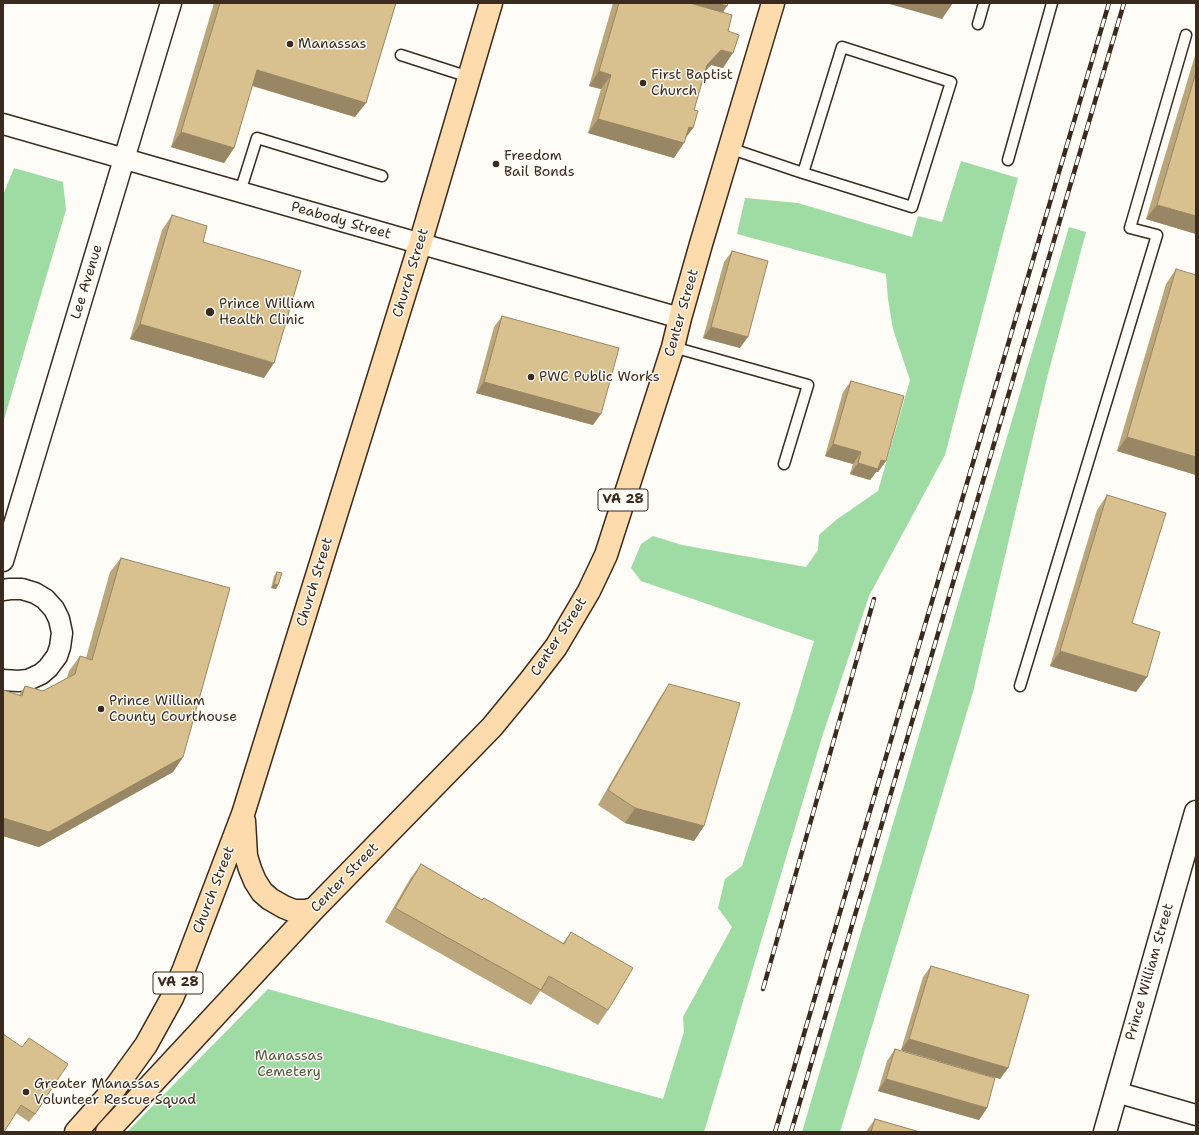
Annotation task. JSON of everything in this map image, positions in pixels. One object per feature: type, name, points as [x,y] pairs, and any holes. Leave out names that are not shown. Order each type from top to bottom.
[{"type":"highway","name":"Church Street","points":[[76,1132],[115,1088],[146,1045],[172,998],[243,814],[420,244],[491,3]]},
{"type":"highway","name":"Center Street","points":[[107,1132],[314,909],[492,728],[556,647],[589,591],[606,555],[673,347],[729,148],[773,3]]},
{"type":"highway","points":[[243,814],[246,856],[255,882],[262,892],[270,899],[294,911],[314,909]]},
{"type":"street","name":"Lee Avenue","points":[[3,562],[171,3]]},
{"type":"street","name":"Peabody Street","points":[[3,124],[680,318]]},
{"type":"street","points":[[3,590],[22,589],[35,593],[45,599],[54,609],[59,619],[62,633],[60,648],[57,656],[48,668],[41,674],[28,680],[3,680]]},
{"type":"street","name":"Prince William Street","points":[[1105,1132],[1196,812]]},
{"type":"street","points":[[1116,1092],[1196,1115]]},
{"type":"lane","points":[[978,24],[984,3]]},
{"type":"lane","points":[[1008,160],[1052,3]]},
{"type":"lane","points":[[1020,686],[1157,235],[1130,228],[1186,35]]},
{"type":"lane","points":[[729,148],[803,173],[912,207],[951,82],[842,47],[803,173]]},
{"type":"lane","points":[[401,55],[469,76]]},
{"type":"lane","points":[[240,192],[257,138],[382,176]]},
{"type":"lane","points":[[673,347],[808,385],[784,464]]},
{"type":"green space","name":"Manassas Cemetery","points":[[961,161],[1018,178],[945,455],[869,596],[822,737],[704,1132],[127,1132],[268,989],[663,1099],[684,1032],[683,1017],[732,927],[718,908],[725,879],[742,866],[791,717],[814,641],[641,581],[631,568],[641,544],[653,536],[682,545],[806,567],[818,550],[819,535],[836,520],[878,491],[910,380],[893,329],[886,274],[737,234],[745,198],[798,203],[912,237],[918,216],[942,222]]},
{"type":"green space","points":[[14,168],[63,182],[66,210],[3,423],[3,195]]},
{"type":"green space","points":[[1069,227],[1086,232],[1047,378],[973,692],[840,1132],[802,1132]]},
{"type":"building","name":"Manassas","points":[[220,3],[396,3],[366,103],[257,70],[234,148],[181,132]]},
{"type":"building","name":"First Baptist Church","points":[[619,3],[690,3],[732,15],[728,31],[739,35],[733,53],[721,50],[707,65],[694,110],[698,111],[693,128],[689,127],[684,143],[598,119],[611,75],[599,71]]},
{"type":"building","points":[[717,3],[728,3],[727,6]]},
{"type":"building","points":[[1196,72],[1196,216],[1157,205]]},
{"type":"building","name":"Prince William Health Clinic","points":[[172,215],[207,226],[203,242],[301,271],[274,363],[140,324]]},
{"type":"building","points":[[732,251],[768,261],[748,337],[711,327]]},
{"type":"building","points":[[1176,269],[1196,275],[1196,457],[1127,437]]},
{"type":"building","points":[[502,316],[619,348],[601,414],[484,382]]},
{"type":"building","points":[[851,381],[904,396],[886,461],[881,460],[878,469],[858,463],[861,452],[833,444]]},
{"type":"building","points":[[1107,495],[1166,513],[1132,623],[1160,632],[1147,677],[1060,651]]},
{"type":"building","name":"Prince William County Courthouse","points":[[121,558],[230,588],[183,757],[49,832],[3,818],[3,690],[22,696],[25,686],[43,691],[75,674],[80,656],[92,660]]},
{"type":"building","points":[[277,572],[282,573],[278,585],[274,584]]},
{"type":"building","points":[[669,684],[740,703],[704,826],[635,808],[608,790]]},
{"type":"building","points":[[421,864],[482,900],[484,898],[564,944],[571,932],[633,968],[608,1010],[549,976],[541,990],[395,908]]},
{"type":"building","points":[[931,966],[1029,995],[1008,1068],[909,1039]]},
{"type":"building","name":"Greater Manassas Volunteer Rescue Squad","points":[[3,1034],[22,1047],[29,1038],[68,1064],[35,1114],[21,1105],[4,1132],[3,1132]]},
{"type":"building","points":[[895,1049],[995,1078],[987,1108],[886,1079]]},
{"type":"building","points":[[875,1119],[920,1132],[871,1132]]},
{"type":"railway","points":[[775,1132],[1109,3]]},
{"type":"railway","points":[[791,1132],[1124,3]]},
{"type":"railway","points":[[763,989],[874,599]]},
{"type":"place","name":"Manassas","points":[[290,44]]},
{"type":"place","name":"First Baptist Church","points":[[643,83]]},
{"type":"place","name":"Freedom Bail Bonds","points":[[496,164]]},
{"type":"place","name":"Prince William Health Clinic","points":[[210,312]]},
{"type":"place","name":"PWC Public Works","points":[[531,377]]},
{"type":"place","name":"Prince William County Courthouse","points":[[101,709]]},
{"type":"place","name":"Greater Manassas Volunteer Rescue Squad","points":[[26,1092]]}]
